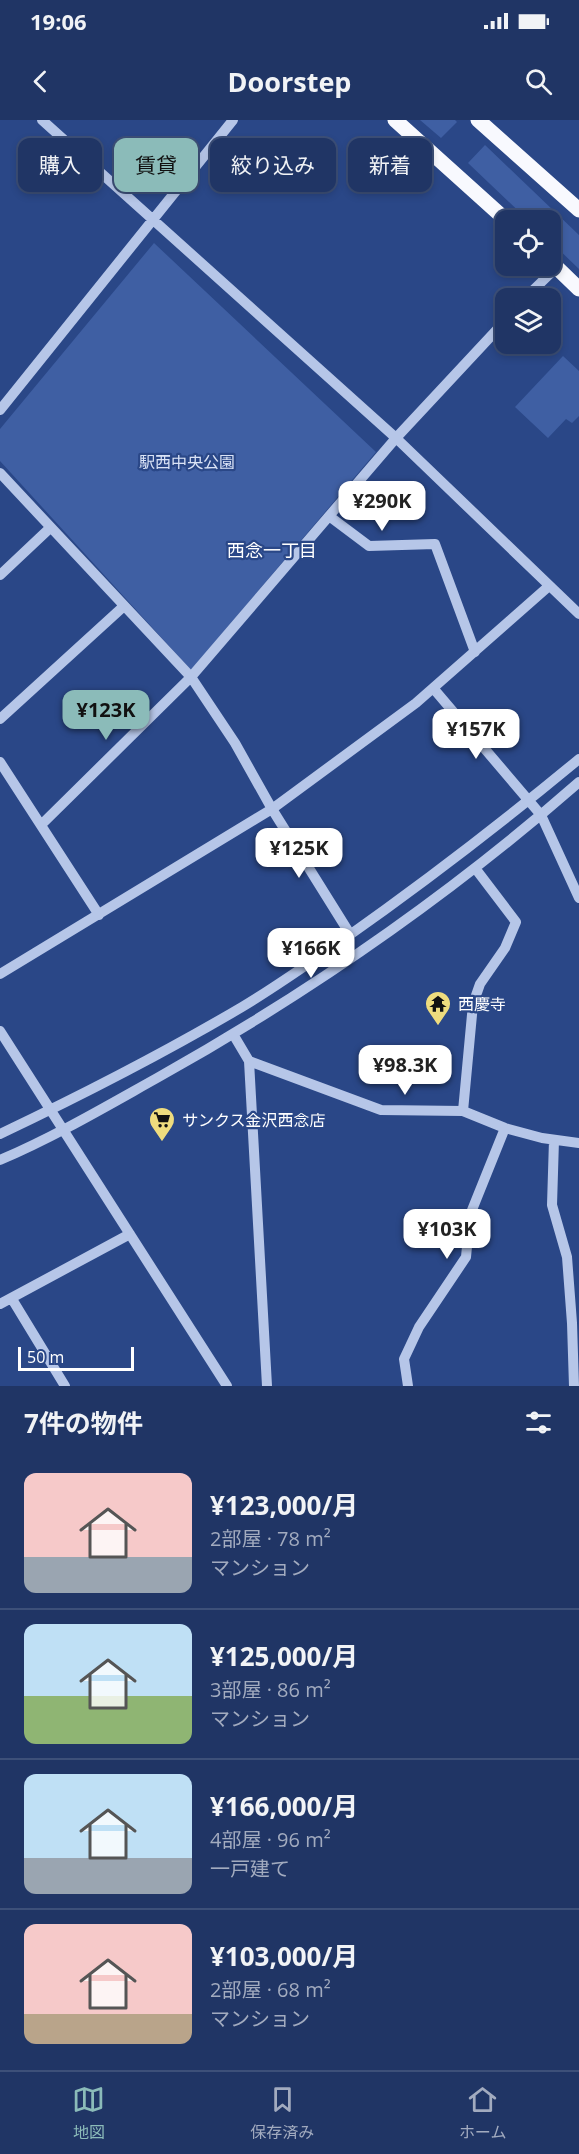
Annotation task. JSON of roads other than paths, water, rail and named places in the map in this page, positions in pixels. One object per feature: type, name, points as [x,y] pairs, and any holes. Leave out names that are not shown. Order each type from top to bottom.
[{"type":"main road","points":[[395,120],[495,210]]},
{"type":"main road","points":[[478,120],[579,210]]},
{"type":"main road","points":[[561,271],[579,289]]},
{"type":"street","points":[[42,120],[396,438],[579,614]]},
{"type":"street","points":[[0,410],[233,120]]},
{"type":"street","points":[[534,288],[544,276]]},
{"type":"street","points":[[40,825],[192,677],[396,438],[495,332]]},
{"type":"street","points":[[0,473],[192,677],[235,743],[272,809],[350,934]]},
{"type":"street","points":[[329,516],[369,546],[435,544],[475,652]]},
{"type":"street","points":[[0,575],[50,528]]},
{"type":"street","points":[[0,974],[272,809],[416,703],[549,586]]},
{"type":"street","points":[[0,719],[124,606]]},
{"type":"street","points":[[433,688],[541,815],[579,898]]},
{"type":"street","points":[[0,1134],[223,1018],[289,977],[446,866],[579,759]]},
{"type":"street","points":[[0,762],[99,915]]},
{"type":"street","points":[[0,1160],[63,1129],[233,1034],[299,994],[475,868],[579,783]]},
{"type":"street","points":[[463,1111],[473,1004],[480,984],[505,948],[516,922],[475,868]]},
{"type":"street","points":[[289,977],[299,994]]},
{"type":"street","points":[[0,1031],[227,1386]]},
{"type":"street","points":[[233,1034],[249,1061],[267,1386]]},
{"type":"street","points":[[249,1061],[381,1110],[463,1111],[505,1128],[554,1140],[579,1143]]},
{"type":"street","points":[[408,1386],[404,1359],[419,1327],[466,1257],[470,1215],[505,1128]]},
{"type":"street","points":[[554,1140],[552,1205],[567,1257],[574,1386]]},
{"type":"street","points":[[0,1304],[130,1234]]},
{"type":"street","points":[[12,1299],[65,1386]]},
{"type":"place","name":"西慶寺","points":[[438,1027]]},
{"type":"place","name":"サンクス金沢西念店","points":[[162,1143]]},
{"type":"district","name":"西念一丁目","points":[[272,551]]},
{"type":"park label","name":"駅西中央公園","points":[[187,462]]}]
